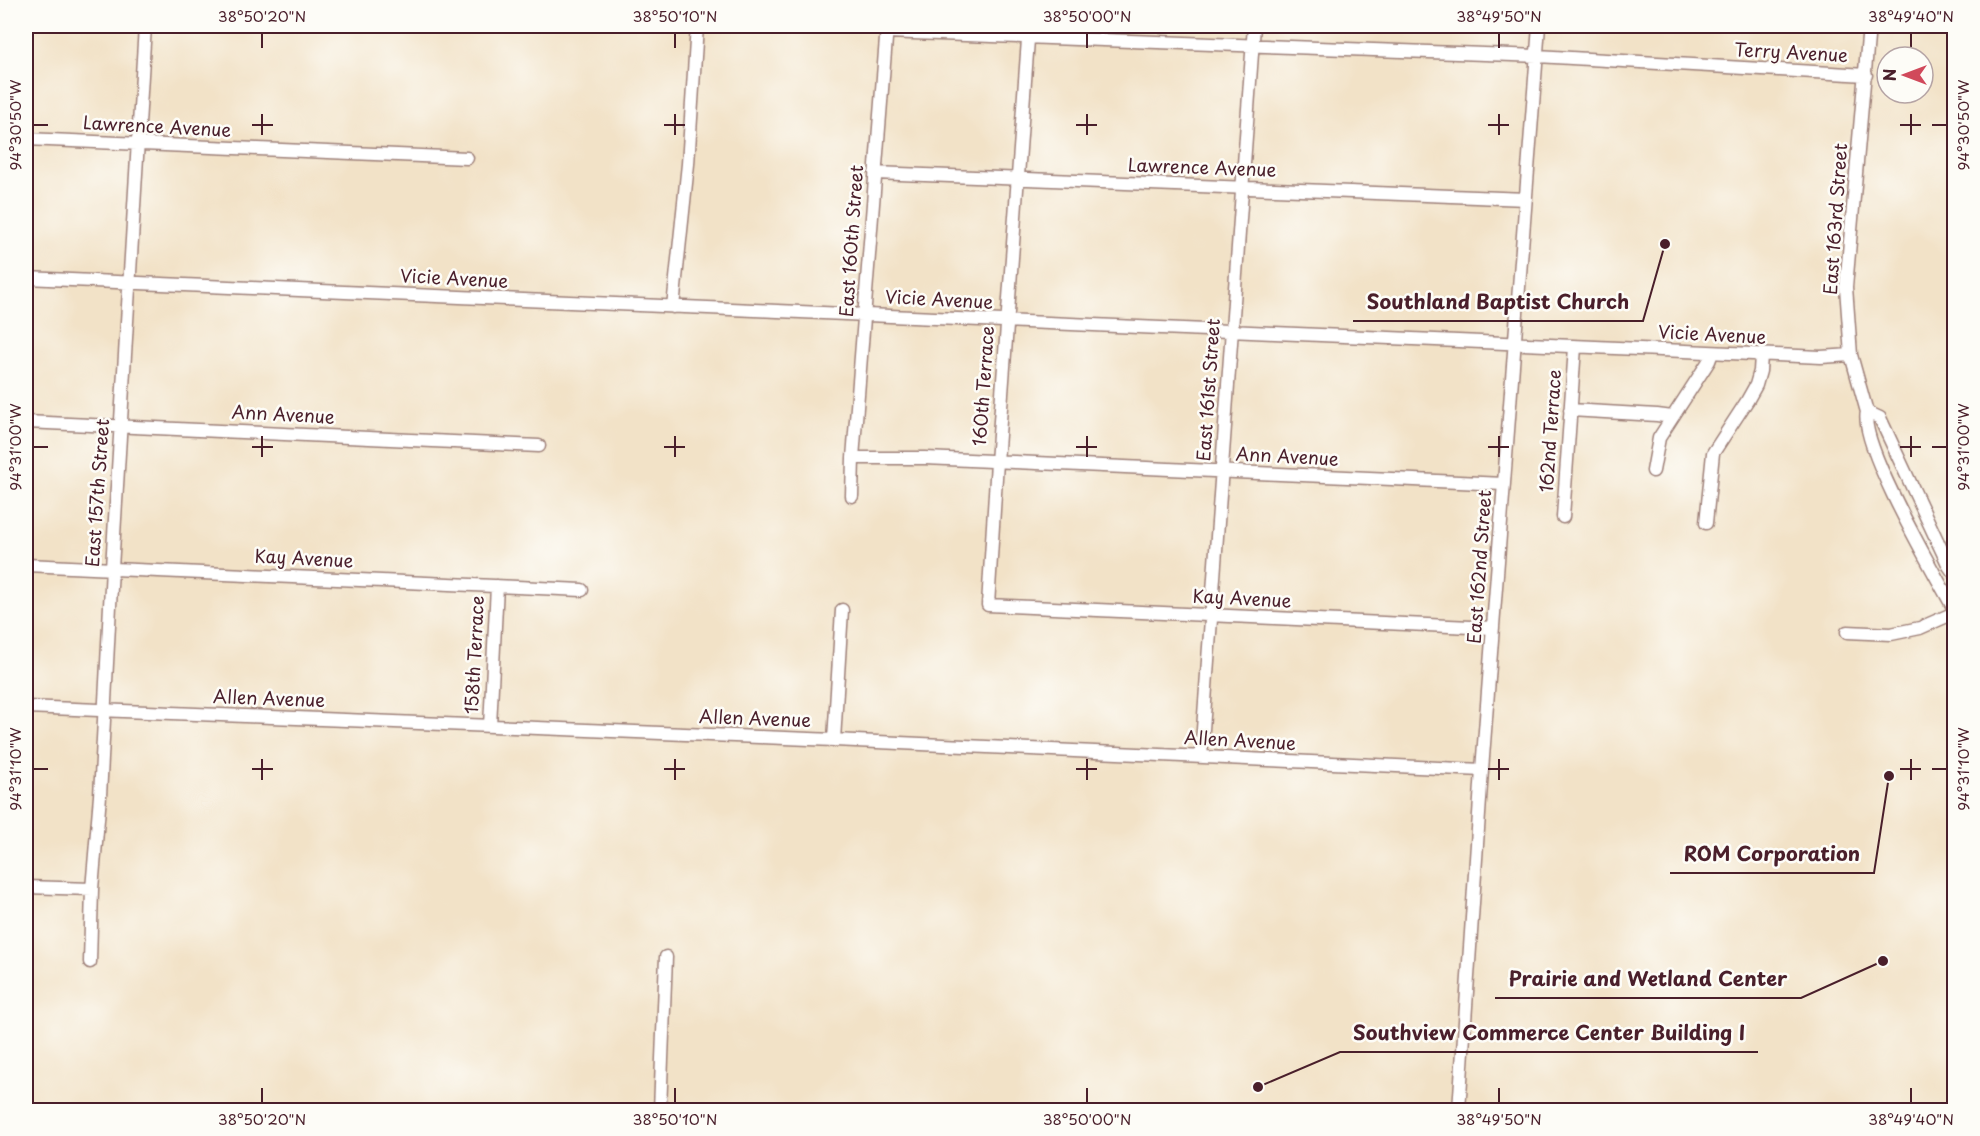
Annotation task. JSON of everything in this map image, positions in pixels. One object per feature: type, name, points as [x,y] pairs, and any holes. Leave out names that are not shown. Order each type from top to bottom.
[{"type":"street","name":"East 157th Street","points":[[90,962],[92,889],[100,796],[120,425],[146,26]]},
{"type":"street","points":[[673,307],[688,164],[697,26]]},
{"type":"street","name":"East 161st Street","points":[[1201,757],[1254,26]]},
{"type":"street","name":"East 162nd Street","points":[[1459,1110],[1482,770],[1539,26]]},
{"type":"street","name":"East 163rd Street","points":[[1869,26],[1846,286],[1851,355],[1867,412],[1865,420],[1875,453],[1902,514],[1954,611]]},
{"type":"street","name":"Terry Avenue","points":[[886,29],[1028,32],[1252,46],[1537,56],[1866,75]]},
{"type":"street","name":"East 160th Street","points":[[852,496],[886,29]]},
{"type":"street","name":"160th Terrace","points":[[988,605],[1028,32]]},
{"type":"street","name":"Lawrence Avenue","points":[[26,139],[467,158]]},
{"type":"street","name":"Lawrence Avenue","points":[[875,173],[1526,199]]},
{"type":"street","name":"Vicie Avenue","points":[[26,278],[1712,353],[1821,357],[1851,355]]},
{"type":"street","name":"162nd Terrace","points":[[1563,517],[1575,346]]},
{"type":"street","points":[[1653,471],[1659,438],[1712,353]]},
{"type":"street","points":[[1706,523],[1713,453],[1756,385],[1761,355]]},
{"type":"street","points":[[1570,410],[1672,417]]},
{"type":"street","name":"East 163rd Street","points":[[1867,412],[1880,418],[1954,573]]},
{"type":"street","name":"Ann Avenue","points":[[26,422],[539,446]]},
{"type":"street","name":"Ann Avenue","points":[[853,458],[925,458],[1504,484]]},
{"type":"street","name":"Kay Avenue","points":[[26,565],[582,590]]},
{"type":"street","name":"158th Terrace","points":[[490,726],[497,586]]},
{"type":"street","name":"Kay Avenue","points":[[988,605],[1493,628]]},
{"type":"street","points":[[834,741],[842,610]]},
{"type":"street","points":[[1847,632],[1891,634],[1920,628],[1954,611]]},
{"type":"street","name":"Allen Avenue","points":[[26,707],[1482,770]]},
{"type":"street","points":[[26,887],[92,889]]},
{"type":"street","points":[[660,1110],[666,957]]},
{"type":"place","name":"Southland Baptist Church","points":[[1665,244]]},
{"type":"place","name":"ROM Corporation","points":[[1889,776]]},
{"type":"place","name":"Prairie and Wetland Center","points":[[1883,961]]},
{"type":"place","name":"Southview Commerce Center Building I","points":[[1258,1087]]}]
